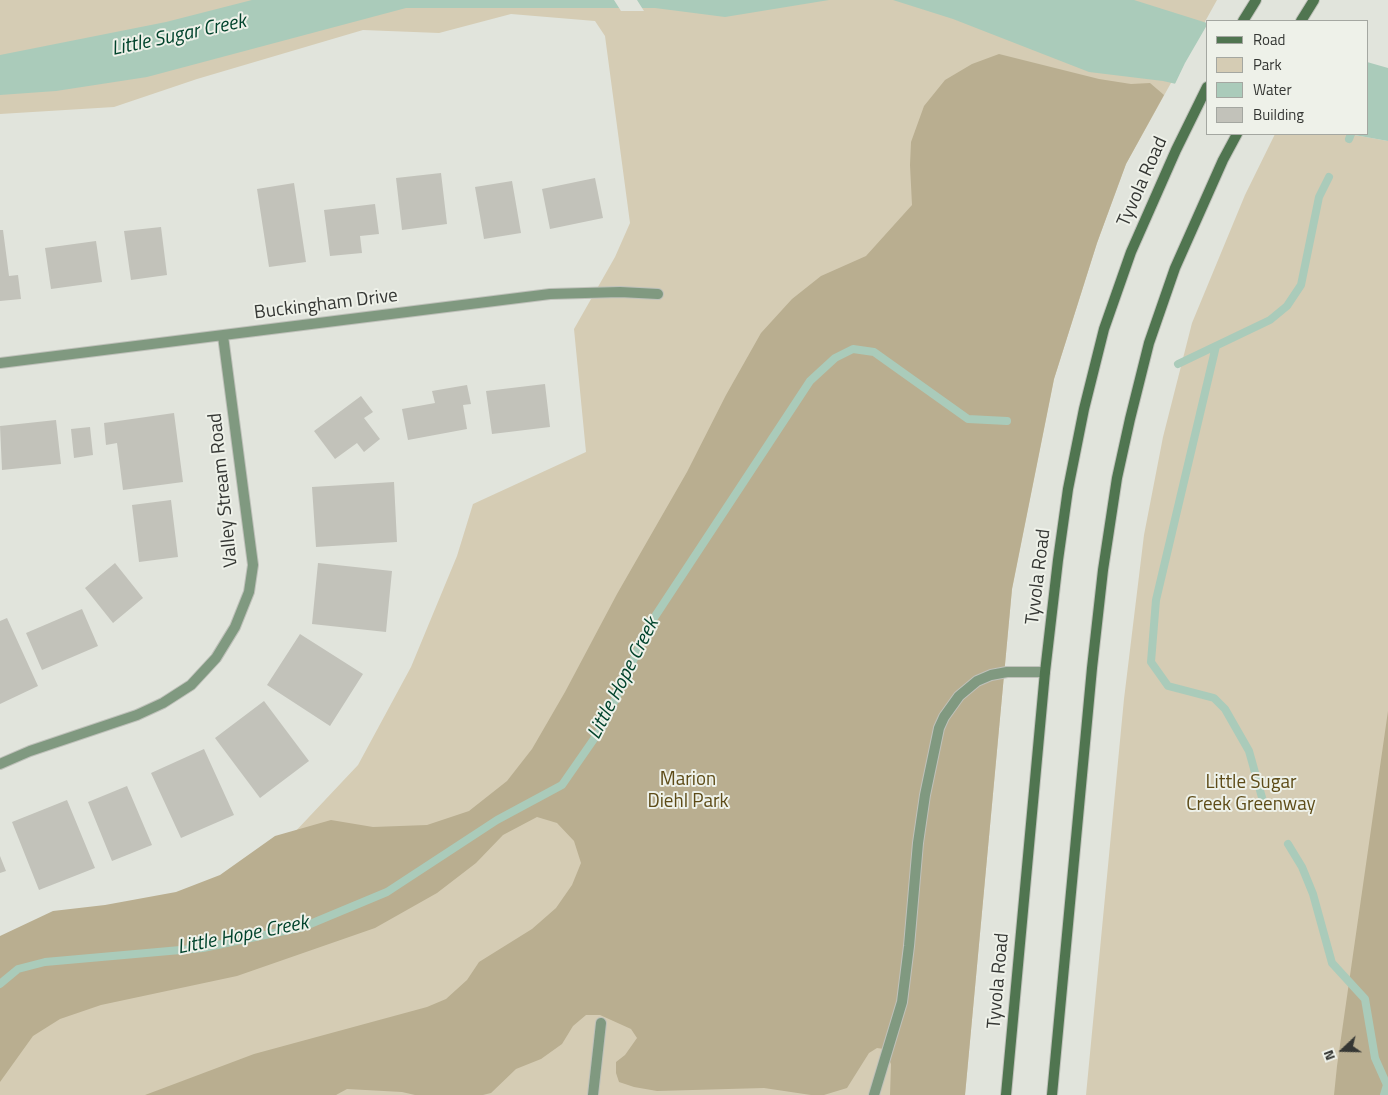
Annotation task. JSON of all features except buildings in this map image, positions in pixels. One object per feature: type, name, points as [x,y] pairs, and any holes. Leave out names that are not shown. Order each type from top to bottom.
[{"type":"main road","points":[[1244,20],[1256,0]]},
{"type":"main road","points":[[1302,20],[1314,0]]},
{"type":"main road","name":"Tyvola Road","points":[[1006,1095],[1045,672],[1067,498],[1084,409],[1104,329],[1131,252],[1176,150],[1206,89]]},
{"type":"main road","points":[[1052,1095],[1092,668],[1104,561],[1118,478],[1130,419],[1149,343],[1175,268],[1223,160],[1236,135]]},
{"type":"street","name":"Buckingham Drive","points":[[0,363],[550,294],[620,292],[658,294]]},
{"type":"street","name":"Valley Stream Road","points":[[0,764],[30,751],[137,715],[163,703],[191,685],[216,658],[235,627],[248,592],[253,565],[223,336]]},
{"type":"street","points":[[874,1095],[902,1002],[918,843],[925,795],[939,728],[944,717],[959,696],[978,681],[991,675],[1006,672],[1045,672]]},
{"type":"street","points":[[593,1095],[601,1023]]},
{"type":"green space","name":"Marion Diehl Park","points":[[0,0],[1217,0],[1126,164],[1097,243],[1054,379],[1012,589],[965,1095],[0,1095],[0,975],[276,852],[358,765],[411,667],[457,556],[473,504],[586,452],[574,329],[615,257],[630,223],[605,36],[595,21],[511,14],[439,33],[363,30],[197,79],[114,107],[0,114]]},
{"type":"green space","name":"Marion Diehl Park","points":[[999,54],[1099,79],[1131,84],[1150,83],[1164,95],[1126,164],[1097,243],[1054,379],[1012,589],[965,1095],[890,1095],[891,1064],[884,1049],[877,1048],[869,1053],[847,1088],[824,1095],[811,1095],[764,1088],[657,1091],[634,1087],[619,1082],[616,1073],[616,1062],[625,1055],[637,1038],[631,1029],[600,1015],[586,1015],[573,1026],[562,1044],[541,1059],[516,1069],[491,1093],[483,1095],[415,1095],[402,1092],[347,1089],[336,1095],[145,1095],[254,1054],[427,1007],[446,999],[467,980],[479,962],[532,929],[556,908],[572,885],[581,863],[574,841],[557,823],[537,817],[503,835],[476,863],[437,893],[375,928],[237,976],[101,1005],[60,1019],[33,1036],[0,1082],[0,936],[53,911],[105,905],[176,892],[220,875],[275,836],[331,820],[373,827],[427,825],[469,811],[507,781],[532,749],[565,692],[617,594],[687,472],[726,395],[761,333],[792,299],[821,276],[866,256],[912,205],[911,142],[924,106],[945,80],[972,64]]},
{"type":"green space","name":"Little Sugar Creek Greenway","points":[[1275,135],[1355,135],[1388,141],[1388,798],[1343,1095],[1086,1095],[1124,699],[1144,535],[1163,437],[1192,323],[1245,195]]},
{"type":"green space","points":[[1388,711],[1388,1095],[1334,1095],[1337,1066]]},
{"type":"water","name":"Little Sugar Creek","points":[[252,0],[829,0],[725,17],[655,8],[406,8],[147,77],[56,91],[0,95],[0,55],[166,22]]},
{"type":"water","points":[[893,0],[1134,0],[1206,23],[1206,91],[1163,81],[1089,72],[953,19]]},
{"type":"water","points":[[1368,62],[1388,68],[1388,141],[1355,135],[1368,135]]},
{"type":"pier","points":[[614,0],[637,0],[644,11],[621,11]]},
{"type":"pier","points":[[1206,27],[1206,93],[1174,86]]},
{"type":"waterway","name":"Little Hope Creek","points":[[1349,139],[1351,135]]},
{"type":"waterway","name":"Little Hope Creek","points":[[1178,364],[1270,320],[1287,306],[1301,285],[1319,197],[1329,177]]},
{"type":"waterway","points":[[1216,346],[1156,600],[1151,662],[1168,686],[1214,698],[1225,709],[1249,751],[1263,801]]},
{"type":"waterway","name":"Little Hope Creek","points":[[0,984],[18,969],[45,962],[203,948],[303,927],[387,892],[497,820],[562,785],[603,726],[650,624],[810,381],[835,358],[853,349],[874,352],[968,419],[1007,421]]},
{"type":"waterway","points":[[1288,844],[1302,867],[1313,894],[1332,963],[1365,999],[1375,1058],[1387,1085],[1384,1095]]}]
